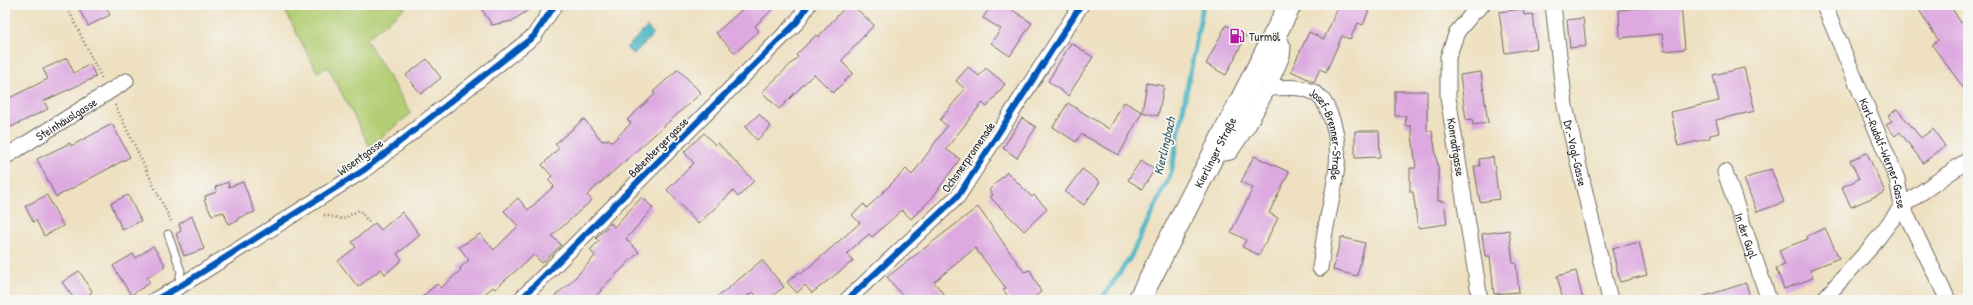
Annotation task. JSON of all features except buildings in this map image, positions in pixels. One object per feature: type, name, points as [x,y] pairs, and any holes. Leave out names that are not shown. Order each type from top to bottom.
[{"type":"main road","name":"Kierlinger Straße","points":[[1139,300],[1290,5]]},
{"type":"street","name":"Wisentgasse","points":[[155,300],[180,294],[306,206],[364,170],[534,36],[555,5]]},
{"type":"street","name":"Babenbergergasse","points":[[520,300],[797,22],[808,5]]},
{"type":"street","name":"Konradtgasse","points":[[1480,300],[1448,97],[1448,57],[1457,32],[1472,12],[1482,5]]},
{"type":"street","name":"Dr.-Vogl-Gasse","points":[[1553,5],[1565,106],[1610,300]]},
{"type":"street","name":"Karl-Rudolf-Werner-Gasse","points":[[1824,5],[1897,179],[1902,206],[1948,300]]},
{"type":"street","name":"Ochsnerpromenade","points":[[847,300],[958,196],[1077,7]]},
{"type":"street","points":[[1212,155],[1230,152],[1249,124],[1268,88],[1282,56],[1283,47],[1276,30]]},
{"type":"street","name":"Steinhäuslgasse","points":[[5,157],[126,81]]},
{"type":"street","name":"Josef-Brenner-Straße","points":[[1268,88],[1299,87],[1312,92],[1324,100],[1335,126],[1338,149],[1335,188],[1325,231],[1320,268]]},
{"type":"street","points":[[1823,300],[1872,246],[1902,206],[1968,160]]},
{"type":"street","name":"In der Gugl","points":[[1725,172],[1769,300]]},
{"type":"lane","points":[[168,234],[182,271],[180,294]]},
{"type":"path","points":[[66,5],[102,78]]},
{"type":"path","points":[[116,106],[172,223],[168,234]]},
{"type":"path","points":[[306,206],[316,214],[343,219],[359,210],[370,223]]},
{"type":"green space","points":[[282,5],[403,5],[405,8],[366,39],[411,113],[370,147],[328,67],[317,72]]},
{"type":"water","points":[[647,27],[654,34],[633,55],[626,48]]},
{"type":"waterway","name":"Kierlingbach","points":[[1101,300],[1131,256],[1171,173],[1203,5]]},
{"type":"cycle path","points":[[155,300],[177,288],[364,170],[534,36],[555,5]]},
{"type":"cycle path","points":[[520,300],[797,22],[808,5]]},
{"type":"cycle path","points":[[847,300],[958,196],[1081,5]]},
{"type":"place","name":"Turmöl","points":[[1237,36]]}]
